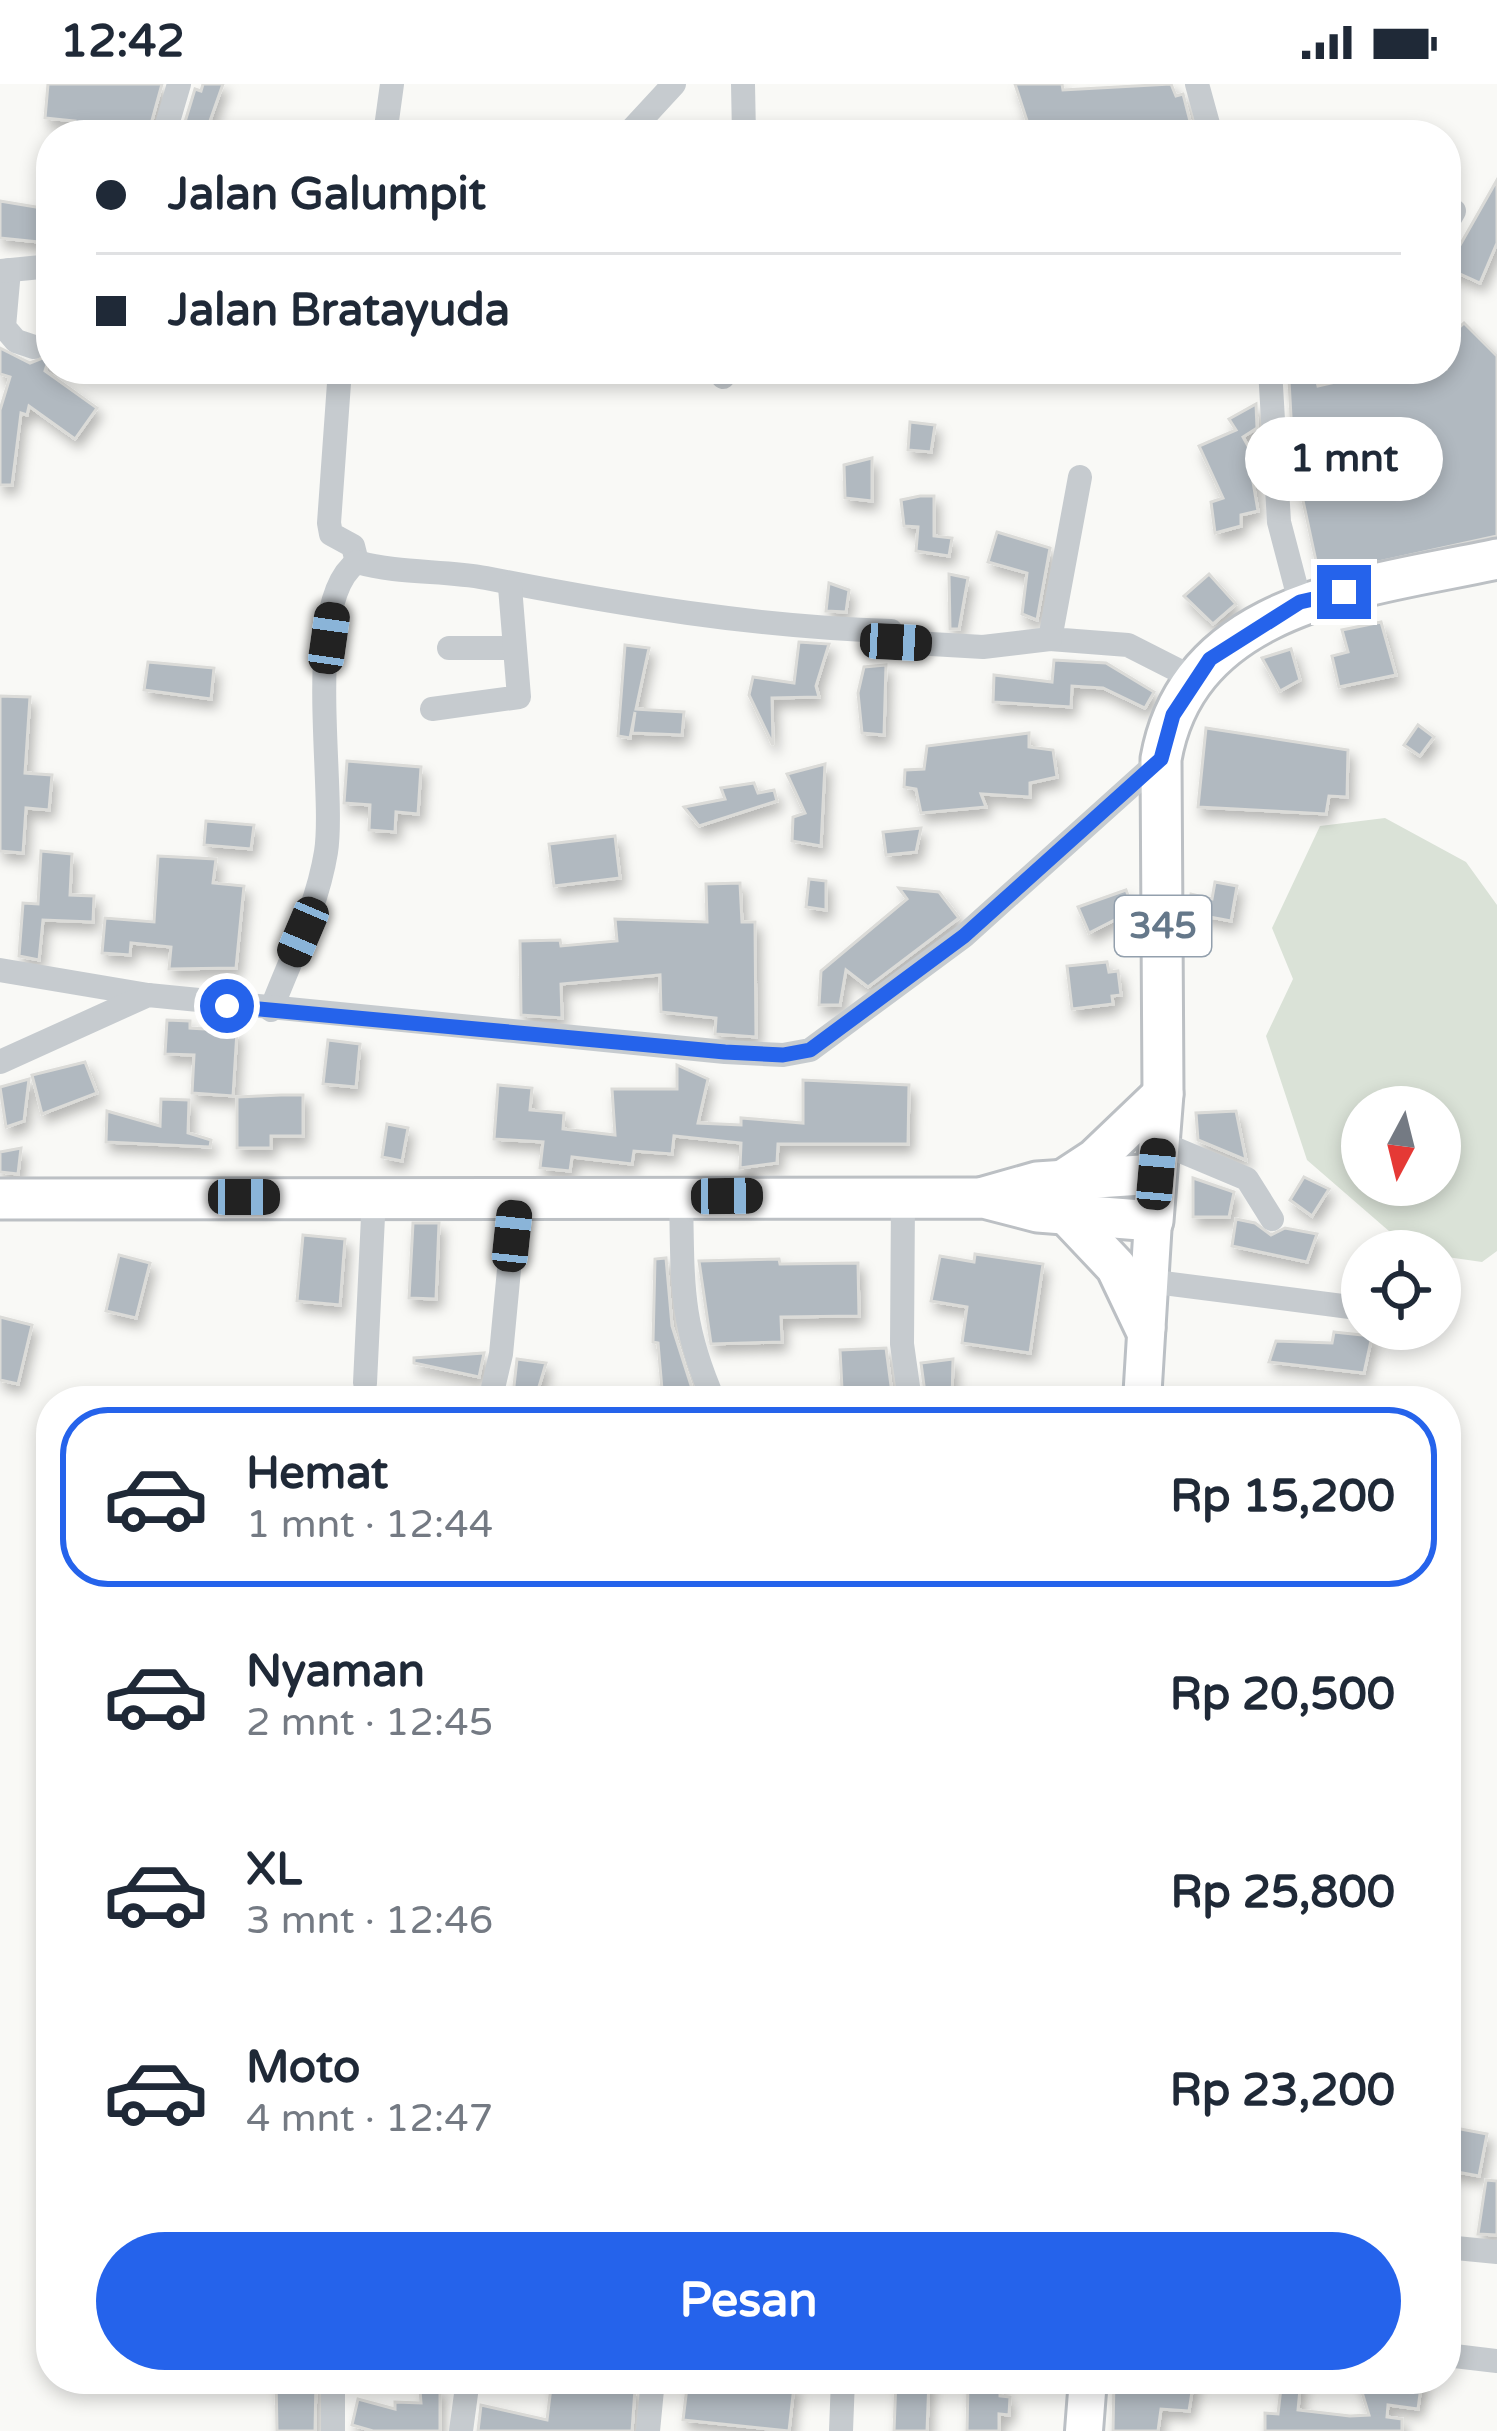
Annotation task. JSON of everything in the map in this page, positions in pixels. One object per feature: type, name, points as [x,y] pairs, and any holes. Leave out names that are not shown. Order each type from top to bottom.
[{"type":"main road","name":"345","points":[[1153,1221],[1163,1094],[1161,759],[1173,715],[1193,678],[1226,646],[1300,602],[1497,559]]},
{"type":"main road","points":[[1065,1197],[1095,1159],[1163,1094]]},
{"type":"main road","points":[[1065,1197],[1157,1158]]},
{"type":"main road","points":[[0,1199],[984,1198],[1011,1186],[1153,1221]]},
{"type":"main road","points":[[1065,1197],[1116,1268],[1145,1328]]},
{"type":"street","points":[[168,120],[179,84]]},
{"type":"street","points":[[387,120],[392,84]]},
{"type":"street","points":[[641,120],[674,84]]},
{"type":"street","points":[[743,84],[744,120]]},
{"type":"street","points":[[1197,84],[1207,120]]},
{"type":"street","points":[[34,347],[16,341],[4,327],[4,271],[36,268]]},
{"type":"street","points":[[339,384],[329,523],[332,535],[350,541],[357,562]]},
{"type":"street","points":[[1273,384],[1279,521],[1300,602]]},
{"type":"street","points":[[1050,639],[1081,477]]},
{"type":"street","points":[[357,562],[382,570],[484,578],[510,587],[830,629],[891,631],[896,642],[983,647],[1099,639],[1128,645],[1193,678]]},
{"type":"street","points":[[271,1010],[303,932],[326,850],[322,714],[327,658],[337,586],[357,562]]},
{"type":"street","points":[[432,709],[519,697],[510,587]]},
{"type":"street","points":[[449,647],[513,648]]},
{"type":"street","points":[[0,970],[271,1010],[725,1052],[796,1054],[915,976],[1161,759]]},
{"type":"street","points":[[0,1062],[148,994]]},
{"type":"street","points":[[1157,1158],[1247,1179],[1272,1219]]},
{"type":"street","points":[[364,1383],[374,1196]]},
{"type":"street","points":[[494,1386],[501,1354],[516,1196]]},
{"type":"street","points":[[681,1196],[686,1327],[708,1386]]},
{"type":"street","points":[[903,1199],[902,1344],[908,1386]]},
{"type":"street","points":[[1143,1386],[1153,1221]]},
{"type":"street","points":[[1148,1281],[1341,1306]]},
{"type":"street","points":[[1461,2248],[1497,2252]]},
{"type":"street","points":[[1461,2357],[1497,2361]]},
{"type":"street","points":[[333,2394],[333,2431]]},
{"type":"street","points":[[461,2431],[465,2394]]},
{"type":"street","points":[[648,2431],[651,2394]]},
{"type":"street","points":[[841,2431],[842,2394]]},
{"type":"street","points":[[1084,2431],[1087,2394]]},
{"type":"shaded area","points":[[1385,818],[1466,862],[1497,905],[1497,1251],[1482,1262],[1461,1259],[1461,1230],[1388,1230],[1360,1206],[1461,1206],[1461,1086],[1341,1086],[1341,1189],[1307,1160],[1266,1036],[1293,979],[1272,928],[1320,826]]},
{"type":"building","points":[[48,84],[162,84],[152,120],[45,118]]},
{"type":"building","points":[[203,84],[223,84],[210,120],[186,120],[195,89],[201,91]]},
{"type":"building","points":[[1015,84],[1062,84],[1063,90],[1171,84],[1176,96],[1183,94],[1190,120],[1027,120]]},
{"type":"building","points":[[1497,180],[1497,243],[1480,283],[1461,274],[1461,243]]},
{"type":"building","points":[[0,201],[36,207],[36,242],[0,238]]},
{"type":"building","points":[[1464,323],[1497,356],[1497,536],[1319,575],[1293,454],[1289,384],[1461,384]]},
{"type":"building","points":[[0,348],[30,363],[36,361],[36,384],[63,384],[97,408],[75,439],[29,406],[27,415],[21,413],[12,485],[0,485],[0,410],[10,377],[0,374]]},
{"type":"building","points":[[1256,404],[1257,428],[1243,437],[1259,466],[1252,476],[1258,511],[1241,515],[1241,526],[1215,533],[1211,502],[1223,498],[1199,446],[1236,430],[1229,419]]},
{"type":"building","points":[[910,422],[935,425],[931,452],[908,450]]},
{"type":"building","points":[[872,458],[872,501],[845,498],[844,465]]},
{"type":"building","points":[[934,496],[934,536],[952,538],[949,556],[916,551],[918,527],[904,526],[901,500]]},
{"type":"building","points":[[997,532],[1050,548],[1037,620],[1022,614],[1027,573],[988,562]]},
{"type":"building","points":[[949,574],[968,578],[959,629],[950,629]]},
{"type":"building","points":[[1209,574],[1236,604],[1213,624],[1184,596]]},
{"type":"building","points":[[829,583],[849,590],[846,612],[826,611]]},
{"type":"building","points":[[1381,622],[1396,675],[1339,687],[1332,656],[1348,652],[1342,630]]},
{"type":"building","points":[[799,642],[829,644],[816,686],[819,697],[772,698],[773,745],[749,695],[753,677],[794,683]]},
{"type":"building","points":[[625,645],[649,648],[636,709],[684,712],[682,735],[632,733],[635,712],[630,738],[618,736]]},
{"type":"building","points":[[1291,649],[1300,680],[1280,691],[1262,658]]},
{"type":"building","points":[[1054,660],[1106,663],[1154,692],[1145,708],[1103,688],[1072,686],[1071,707],[993,702],[994,675],[1052,682]]},
{"type":"building","points":[[148,662],[214,668],[211,699],[144,690]]},
{"type":"building","points":[[886,665],[884,735],[862,733],[858,693],[864,667]]},
{"type":"building","points":[[0,696],[30,697],[25,773],[52,775],[49,810],[26,808],[23,853],[0,851]]},
{"type":"building","points":[[1418,725],[1434,737],[1420,756],[1404,745]]},
{"type":"building","points":[[1206,728],[1348,750],[1347,797],[1329,796],[1326,814],[1198,807]]},
{"type":"building","points":[[1029,733],[1029,747],[1053,750],[1057,777],[1030,783],[1030,797],[981,794],[986,807],[921,813],[916,789],[904,787],[905,770],[924,769],[927,746]]},
{"type":"building","points":[[347,761],[421,767],[418,814],[396,812],[395,832],[369,830],[370,805],[344,803]]},
{"type":"building","points":[[825,764],[821,846],[792,841],[793,817],[805,813],[787,774]]},
{"type":"building","points":[[754,783],[758,793],[774,790],[777,801],[699,826],[684,807],[725,799],[721,788]]},
{"type":"building","points":[[206,821],[254,825],[251,849],[204,845]]},
{"type":"building","points":[[921,828],[916,852],[886,855],[883,832]]},
{"type":"building","points":[[615,836],[620,878],[554,886],[549,844]]},
{"type":"building","points":[[41,851],[72,854],[70,895],[94,896],[93,922],[43,920],[39,960],[19,956],[23,903],[38,904]]},
{"type":"building","points":[[158,856],[216,859],[213,883],[244,886],[236,968],[169,969],[171,947],[131,943],[130,955],[102,953],[105,918],[154,922]]},
{"type":"building","points":[[809,879],[826,881],[826,910],[806,907]]},
{"type":"building","points":[[1215,882],[1237,886],[1231,921],[1188,913],[1191,894],[1212,899]]},
{"type":"building","points":[[740,883],[742,922],[755,922],[756,1037],[715,1034],[716,1018],[661,1012],[660,975],[561,984],[562,1018],[521,1015],[520,941],[560,940],[561,946],[617,941],[615,919],[707,922],[706,884]]},
{"type":"building","points":[[899,888],[939,892],[959,918],[868,987],[846,970],[840,1005],[819,1005],[821,971],[907,899]]},
{"type":"building","points":[[1126,890],[1134,910],[1089,933],[1078,907]]},
{"type":"building","points":[[1107,962],[1109,972],[1118,971],[1121,995],[1112,996],[1113,1004],[1072,1009],[1067,966]]},
{"type":"building","points":[[167,1020],[190,1021],[190,1028],[237,1031],[233,1096],[192,1093],[194,1055],[165,1054]]},
{"type":"building","points":[[328,1040],[360,1044],[356,1087],[323,1084]]},
{"type":"building","points":[[85,1062],[97,1093],[42,1114],[32,1075]]},
{"type":"building","points":[[677,1065],[708,1079],[698,1123],[741,1125],[741,1118],[803,1123],[803,1080],[909,1085],[908,1144],[778,1144],[777,1163],[740,1168],[741,1143],[674,1136],[672,1154],[634,1151],[632,1164],[572,1157],[570,1171],[540,1168],[543,1142],[494,1139],[498,1085],[532,1088],[530,1110],[564,1113],[563,1129],[615,1135],[612,1089],[677,1089]]},
{"type":"building","points":[[29,1079],[24,1121],[6,1127],[0,1087]]},
{"type":"building","points":[[303,1095],[303,1136],[271,1136],[271,1148],[237,1148],[237,1097]]},
{"type":"building","points":[[161,1099],[189,1100],[188,1133],[211,1140],[210,1147],[106,1142],[107,1111],[160,1126]]},
{"type":"building","points":[[1236,1111],[1246,1160],[1198,1140],[1196,1113]]},
{"type":"building","points":[[387,1124],[408,1128],[402,1161],[382,1157]]},
{"type":"building","points":[[21,1148],[18,1174],[0,1172],[0,1152]]},
{"type":"building","points":[[1304,1177],[1329,1189],[1312,1216],[1290,1200]]},
{"type":"building","points":[[1193,1178],[1234,1192],[1229,1217],[1193,1217]]},
{"type":"building","points":[[1236,1219],[1255,1223],[1271,1235],[1285,1228],[1317,1234],[1307,1262],[1232,1246]]},
{"type":"building","points":[[413,1223],[439,1223],[436,1299],[409,1298]]},
{"type":"building","points":[[303,1235],[345,1239],[340,1305],[297,1301]]},
{"type":"building","points":[[975,1254],[1043,1264],[1030,1353],[962,1343],[967,1307],[931,1301],[940,1256],[974,1262]]},
{"type":"building","points":[[119,1255],[150,1263],[136,1318],[106,1311]]},
{"type":"building","points":[[666,1258],[672,1326],[691,1386],[662,1386],[658,1343],[653,1342],[655,1259]]},
{"type":"building","points":[[779,1259],[780,1264],[858,1263],[859,1316],[781,1317],[782,1342],[711,1344],[699,1261]]},
{"type":"building","points":[[0,1317],[32,1325],[18,1384],[0,1380]]},
{"type":"building","points":[[1334,1332],[1341,1333],[1341,1350],[1369,1350],[1364,1373],[1269,1362],[1276,1341],[1332,1343]]},
{"type":"building","points":[[886,1348],[891,1386],[842,1386],[840,1350]]},
{"type":"building","points":[[484,1353],[479,1377],[414,1363],[414,1358]]},
{"type":"building","points":[[517,1359],[546,1363],[539,1386],[514,1386]]},
{"type":"building","points":[[953,1359],[952,1386],[924,1386],[921,1363]]},
{"type":"building","points":[[1461,2129],[1487,2134],[1479,2176],[1461,2173]]},
{"type":"building","points":[[1486,2180],[1497,2181],[1497,2235],[1478,2234]]},
{"type":"building","points":[[276,2394],[316,2394],[315,2431],[277,2431]]},
{"type":"building","points":[[420,2394],[440,2394],[440,2431],[373,2431],[352,2425],[358,2399],[395,2409],[395,2402],[421,2403]]},
{"type":"building","points":[[550,2394],[635,2394],[632,2431],[478,2431],[481,2405],[547,2420]]},
{"type":"building","points":[[686,2394],[793,2394],[789,2431],[683,2420]]},
{"type":"building","points":[[895,2394],[928,2394],[927,2431],[894,2431]]},
{"type":"building","points":[[968,2394],[1010,2397],[1009,2415],[999,2414],[999,2431],[967,2431]]},
{"type":"building","points":[[1114,2394],[1192,2394],[1189,2411],[1161,2409],[1158,2431],[1113,2431]]},
{"type":"building","points":[[1280,2394],[1300,2394],[1298,2410],[1350,2416],[1369,2415],[1363,2394],[1420,2394],[1418,2409],[1388,2405],[1387,2417],[1402,2419],[1402,2431],[1265,2431],[1265,2413],[1278,2414]]},
{"type":"route","points":[[227,1006],[725,1052],[783,1055],[810,1050],[964,936],[1161,759],[1173,715],[1193,678],[1210,659],[1300,602],[1344,592]]}]
